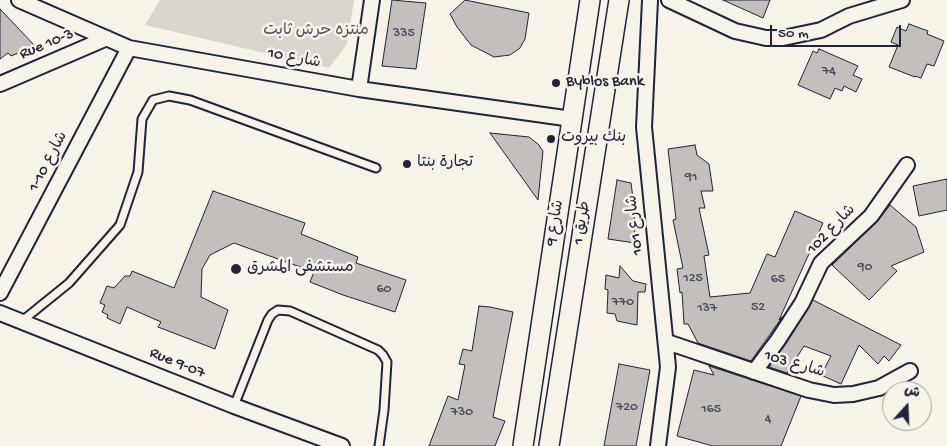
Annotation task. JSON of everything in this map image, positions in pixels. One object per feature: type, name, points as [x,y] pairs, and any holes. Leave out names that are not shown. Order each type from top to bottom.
[{"type":"main road","name":"شارع 9","points":[[523,446],[590,0]]},
{"type":"main road","name":"طريق 1","points":[[549,446],[619,0]]},
{"type":"street","name":"شارع 10","points":[[19,0],[130,48],[359,89],[572,119]]},
{"type":"street","points":[[359,89],[372,0]]},
{"type":"street","name":"شارع 101","points":[[650,0],[644,127],[668,367],[658,446]]},
{"type":"street","points":[[669,0],[735,31],[766,38],[800,36],[821,30],[848,16],[902,0]]},
{"type":"street","points":[[848,16],[863,0]]},
{"type":"street","name":"Rue 10-3","points":[[0,84],[107,38]]},
{"type":"street","name":"شارع 10-1","points":[[0,293],[130,48]]},
{"type":"street","name":"شارع 102","points":[[754,372],[802,303],[821,263],[870,216],[907,165]]},
{"type":"street","name":"Rue 9-07","points":[[0,313],[234,406],[342,446]]},
{"type":"street","name":"شارع 103","points":[[667,342],[810,390],[834,395],[853,394],[879,388],[910,371]]},
{"type":"lane","points":[[22,321],[69,284],[120,225],[138,172],[142,119],[153,100],[169,96],[190,100],[376,168]]},
{"type":"lane","points":[[234,406],[268,320],[278,310],[290,311],[378,350],[383,355],[386,362],[384,410],[379,446]]},
{"type":"green space","name":"منتزه حرش ثابت","points":[[160,0],[354,0],[347,44],[329,68],[145,25]]},
{"type":"building","points":[[392,0],[426,3],[416,69],[382,66]]},
{"type":"building","points":[[465,0],[529,13],[525,39],[520,48],[510,55],[494,57],[471,45],[450,14]]},
{"type":"building","points":[[723,0],[770,0],[763,18]]},
{"type":"building","points":[[0,9],[35,46],[11,56],[8,53],[0,59]]},
{"type":"building","points":[[909,24],[928,31],[927,34],[944,41],[934,66],[927,64],[921,78],[889,67],[898,45],[891,42],[897,27],[906,31]]},
{"type":"building","points":[[819,49],[858,66],[853,75],[862,79],[856,92],[844,86],[842,91],[835,88],[830,99],[798,85],[813,51],[817,53]]},
{"type":"building","points":[[490,133],[529,137],[538,144],[543,151],[538,200]]},
{"type":"building","points":[[695,145],[697,155],[709,164],[713,191],[701,191],[705,208],[699,208],[709,255],[704,256],[710,297],[750,293],[767,254],[775,257],[795,211],[823,223],[779,320],[783,316],[751,361],[698,343],[688,324],[684,324],[682,292],[680,293],[677,269],[683,268],[673,220],[676,219],[668,149]]},
{"type":"building","points":[[947,179],[947,210],[919,216],[913,186]]},
{"type":"building","points":[[617,180],[631,183],[635,243],[608,239]]},
{"type":"building","points":[[213,191],[305,223],[301,234],[358,257],[356,263],[406,280],[395,312],[310,282],[314,272],[234,243],[210,255],[202,269],[201,297],[228,310],[215,349],[158,327],[161,322],[127,307],[120,324],[107,318],[108,315],[102,312],[105,305],[100,303],[107,286],[114,288],[125,276],[130,276],[132,271],[174,288]]},
{"type":"building","points":[[890,205],[916,227],[924,252],[891,266],[897,271],[869,300],[832,265],[877,222]]},
{"type":"building","points":[[620,266],[633,281],[646,284],[645,292],[638,292],[637,325],[617,321],[615,314],[607,313],[608,290],[605,289],[606,275],[619,278]]},
{"type":"building","points":[[813,300],[901,345],[889,361],[884,356],[878,364],[859,345],[841,384],[821,375],[831,356],[804,346],[787,373],[769,367]]},
{"type":"building","points":[[479,306],[513,312],[493,417],[505,421],[495,446],[429,446],[448,396],[458,400],[465,365],[459,364],[463,349],[472,351]]},
{"type":"building","points":[[619,364],[650,370],[636,446],[604,446]]},
{"type":"building","points":[[709,366],[801,396],[781,446],[713,446],[677,436],[694,370],[714,375]]},
{"type":"place","name":"Byblos Bank","points":[[556,83]]},
{"type":"place","name":"بنك بيروت","points":[[551,139]]},
{"type":"place","name":"تجارة بنتا","points":[[407,164]]},
{"type":"place","name":"مستشفى المشرق","points":[[236,269]]}]
